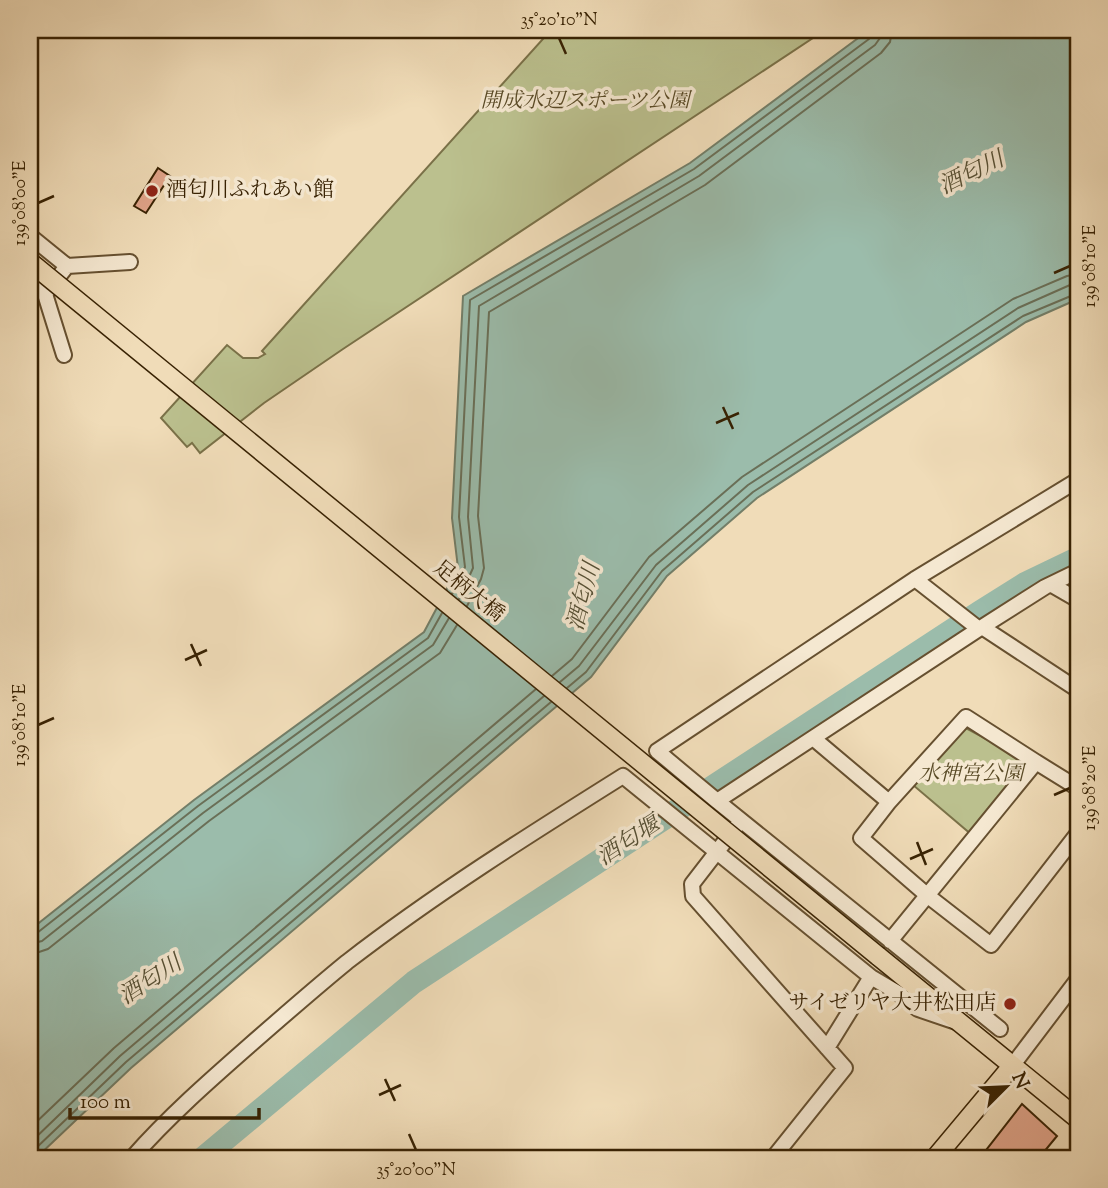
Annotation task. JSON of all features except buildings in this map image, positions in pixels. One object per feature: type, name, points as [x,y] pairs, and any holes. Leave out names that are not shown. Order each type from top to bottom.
[{"type":"main road","name":"足柄大橋","points":[[30,262],[1078,1119]]},
{"type":"main road","points":[[935,1158],[1012,1066]]},
{"type":"street","points":[[30,236],[67,266],[130,262]]},
{"type":"street","points":[[45,294],[67,266]]},
{"type":"street","points":[[30,282],[45,294],[64,355]]},
{"type":"street","points":[[1000,1029],[657,751],[915,579],[1078,480]]},
{"type":"street","points":[[710,795],[813,738],[975,624],[1078,570]]},
{"type":"street","points":[[915,579],[975,624],[1078,690]]},
{"type":"street","points":[[1052,585],[1078,600]]},
{"type":"street","points":[[1078,788],[966,717],[889,802],[861,838],[990,945],[1078,833]]},
{"type":"street","points":[[813,738],[889,802]]},
{"type":"street","points":[[890,941],[1037,762]]},
{"type":"street","points":[[132,1158],[159,1127],[209,1080],[347,962],[429,902],[623,776],[871,977],[918,1009],[960,1024]]},
{"type":"street","points":[[741,821],[692,884],[693,896],[845,1068],[773,1158]]},
{"type":"street","points":[[827,1048],[871,977]]},
{"type":"street","points":[[1012,1066],[1078,979]]},
{"type":"green space","name":"開成水辺スポーツ公園","points":[[551,30],[825,30],[343,349],[264,403],[200,453],[192,443],[187,447],[161,418],[227,345],[243,358],[258,358],[265,354],[262,351]]},
{"type":"green space","name":"水神宮公園","points":[[964,727],[1029,762],[972,835],[913,785]]},
{"type":"water","name":"酒匂川","points":[[869,30],[1078,30],[1078,299],[1026,322],[757,498],[667,576],[591,677],[131,1068],[36,1158],[30,1158],[30,930],[194,800],[424,632],[458,568],[452,518],[463,296],[690,163]]},
{"type":"waterway","name":"酒匂堰","points":[[203,1158],[414,982],[980,612],[1026,583],[1078,558]]},
{"type":"place","name":"酒匂川ふれあい館","points":[[152,191]]},
{"type":"place","name":"サイゼリヤ大井松田店","points":[[1010,1004]]}]
